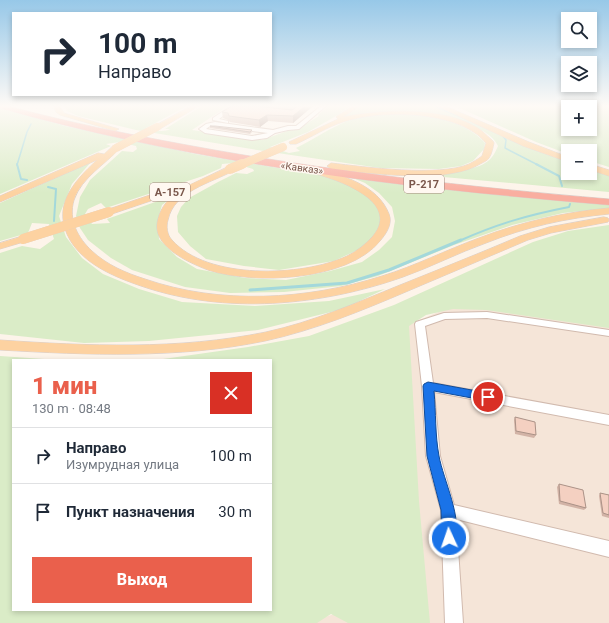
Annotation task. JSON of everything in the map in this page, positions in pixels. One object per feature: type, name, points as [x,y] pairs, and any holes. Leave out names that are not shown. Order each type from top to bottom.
[{"type":"highway","name":"«Кавказ»","points":[[123,135],[239,158],[303,168],[454,187],[609,202]]},
{"type":"highway","name":"«Кавказ»","points":[[148,135],[244,153],[331,166],[464,183],[609,196]]},
{"type":"main road","points":[[0,199],[116,148],[141,135]]},
{"type":"main road","name":"А-157","points":[[0,246],[109,212],[230,169],[283,147],[305,135]]},
{"type":"main road","points":[[293,142],[311,135]]},
{"type":"main road","points":[[331,166],[399,173],[454,170],[483,160],[489,152],[490,143],[483,135]]},
{"type":"main road","points":[[506,135],[561,157]]},
{"type":"main road","points":[[116,148],[95,165],[77,187],[70,200],[67,220],[71,234],[90,256],[115,272],[138,281],[173,291],[215,297],[262,300],[311,296],[353,289],[387,279],[495,235],[578,214],[609,211]]},
{"type":"main road","points":[[230,169],[176,197],[165,211],[162,219],[162,231],[168,242],[176,251],[193,260],[213,268],[238,273],[267,276],[298,273],[339,262],[356,255],[370,246],[380,237],[384,228],[385,218],[382,206],[374,197],[350,182],[338,177],[303,168]]},
{"type":"main road","points":[[597,170],[609,173]]},
{"type":"main road","points":[[0,345],[100,351],[211,345],[260,337],[301,328],[338,316],[524,238],[549,230],[609,219]]},
{"type":"street","points":[[232,135],[252,138],[268,135]]},
{"type":"street","points":[[454,623],[448,510],[433,456],[428,386],[420,324],[444,316],[487,315],[609,333]]},
{"type":"street","points":[[428,386],[609,420]]},
{"type":"street","points":[[448,510],[609,549]]},
{"type":"shaded area","points":[[478,295],[609,318],[609,623],[305,623],[414,590],[387,334]]},
{"type":"green space","points":[[0,135],[107,135],[195,154],[326,176],[367,193],[378,205],[383,219],[378,235],[360,249],[334,261],[279,270],[244,266],[206,259],[190,246],[178,232],[177,216],[181,207],[189,198],[236,173],[247,174],[254,171],[253,169],[233,163],[222,164],[221,168],[203,176],[106,208],[101,203],[88,209],[85,214],[92,224],[110,223],[107,219],[175,195],[162,205],[158,219],[159,239],[177,257],[197,269],[245,278],[286,280],[330,271],[362,262],[379,250],[392,237],[395,221],[392,207],[379,193],[365,183],[348,176],[609,204],[609,208],[563,213],[512,225],[454,245],[378,276],[341,286],[284,292],[230,293],[185,287],[132,270],[111,258],[88,240],[80,228],[76,216],[80,197],[90,180],[122,151],[133,152],[137,149],[136,146],[120,142],[106,144],[111,146],[0,194]]},
{"type":"green space","points":[[167,135],[228,135],[262,140],[276,135],[300,135],[270,147],[289,153],[300,151],[296,148],[320,135],[476,135],[485,143],[484,149],[473,161],[461,166],[439,169],[380,168]]},
{"type":"green space","points":[[488,135],[503,135],[561,160],[561,180],[597,180],[597,171],[609,174],[609,192],[421,175],[464,170],[480,166],[491,158],[498,146]]},
{"type":"green space","points":[[520,135],[609,135],[609,167],[597,163],[597,144],[561,144],[561,151]]},
{"type":"green space","points":[[91,162],[72,184],[59,216],[66,237],[82,258],[103,274],[139,289],[182,302],[255,306],[329,301],[385,289],[343,309],[258,330],[149,341],[84,343],[0,334],[0,253],[22,246],[40,249],[54,239],[49,224],[32,223],[28,233],[0,241],[0,203]]},
{"type":"green space","points":[[609,225],[609,328],[486,310],[453,309],[426,315],[409,326],[419,501],[430,623],[348,623],[331,614],[317,623],[0,623],[0,356],[44,359],[12,359],[12,611],[272,611],[272,359],[163,359],[248,347],[309,336],[394,305],[533,242],[568,231]]},
{"type":"building","points":[[515,417],[535,422],[536,435],[516,431]]},
{"type":"building","points":[[559,484],[583,490],[586,508],[560,501]]},
{"type":"building","points":[[600,493],[609,495],[609,515],[603,513]]},
{"type":"waterway","points":[[17,165],[26,135]]},
{"type":"waterway","points":[[502,135],[506,140],[505,148],[538,165]]},
{"type":"waterway","points":[[536,164],[559,176],[562,186]]},
{"type":"waterway","points":[[17,165],[21,179],[27,180]]},
{"type":"waterway","points":[[48,187],[56,189],[54,221]]},
{"type":"waterway","points":[[459,241],[513,221],[540,213],[569,207],[570,204]]},
{"type":"waterway","points":[[250,290],[347,283],[389,270],[461,240]]},
{"type":"route","points":[[449,538],[448,510],[433,456],[428,386],[488,397]]}]
